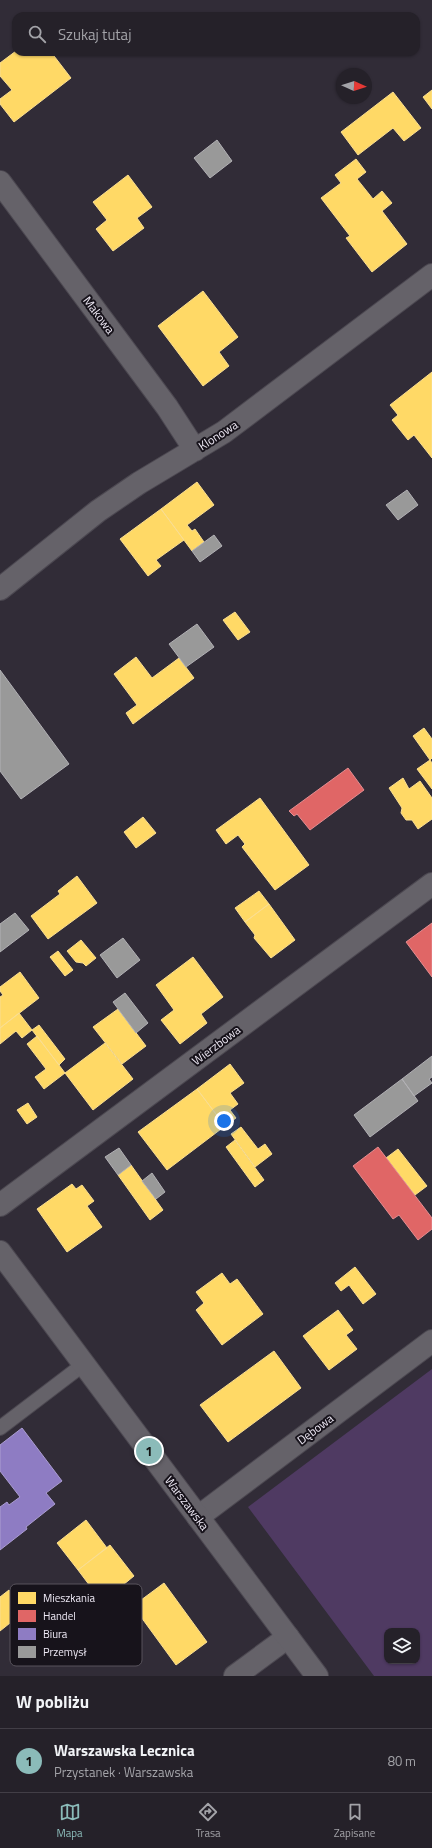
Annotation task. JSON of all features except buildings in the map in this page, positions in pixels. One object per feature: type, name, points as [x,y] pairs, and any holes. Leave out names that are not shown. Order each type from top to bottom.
[{"type":"street","name":"Makowa","points":[[0,182],[167,407],[195,450]]},
{"type":"street","name":"Klonowa","points":[[0,589],[98,511],[139,482],[224,432],[432,275]]},
{"type":"street","name":"Wierzbowa","points":[[0,1205],[432,884]]},
{"type":"street","name":"Warszawska","points":[[0,1252],[317,1676]]},
{"type":"street","name":"Dębowa","points":[[198,1517],[432,1342]]},
{"type":"street","points":[[235,1676],[288,1637]]},
{"type":"lane","points":[[0,1428],[84,1364]]},
{"type":"shaded area","points":[[432,1369],[432,1676],[374,1676],[248,1507]]},
{"type":"place","name":"Warszawska Lecznica","points":[[149,1451]]}]
